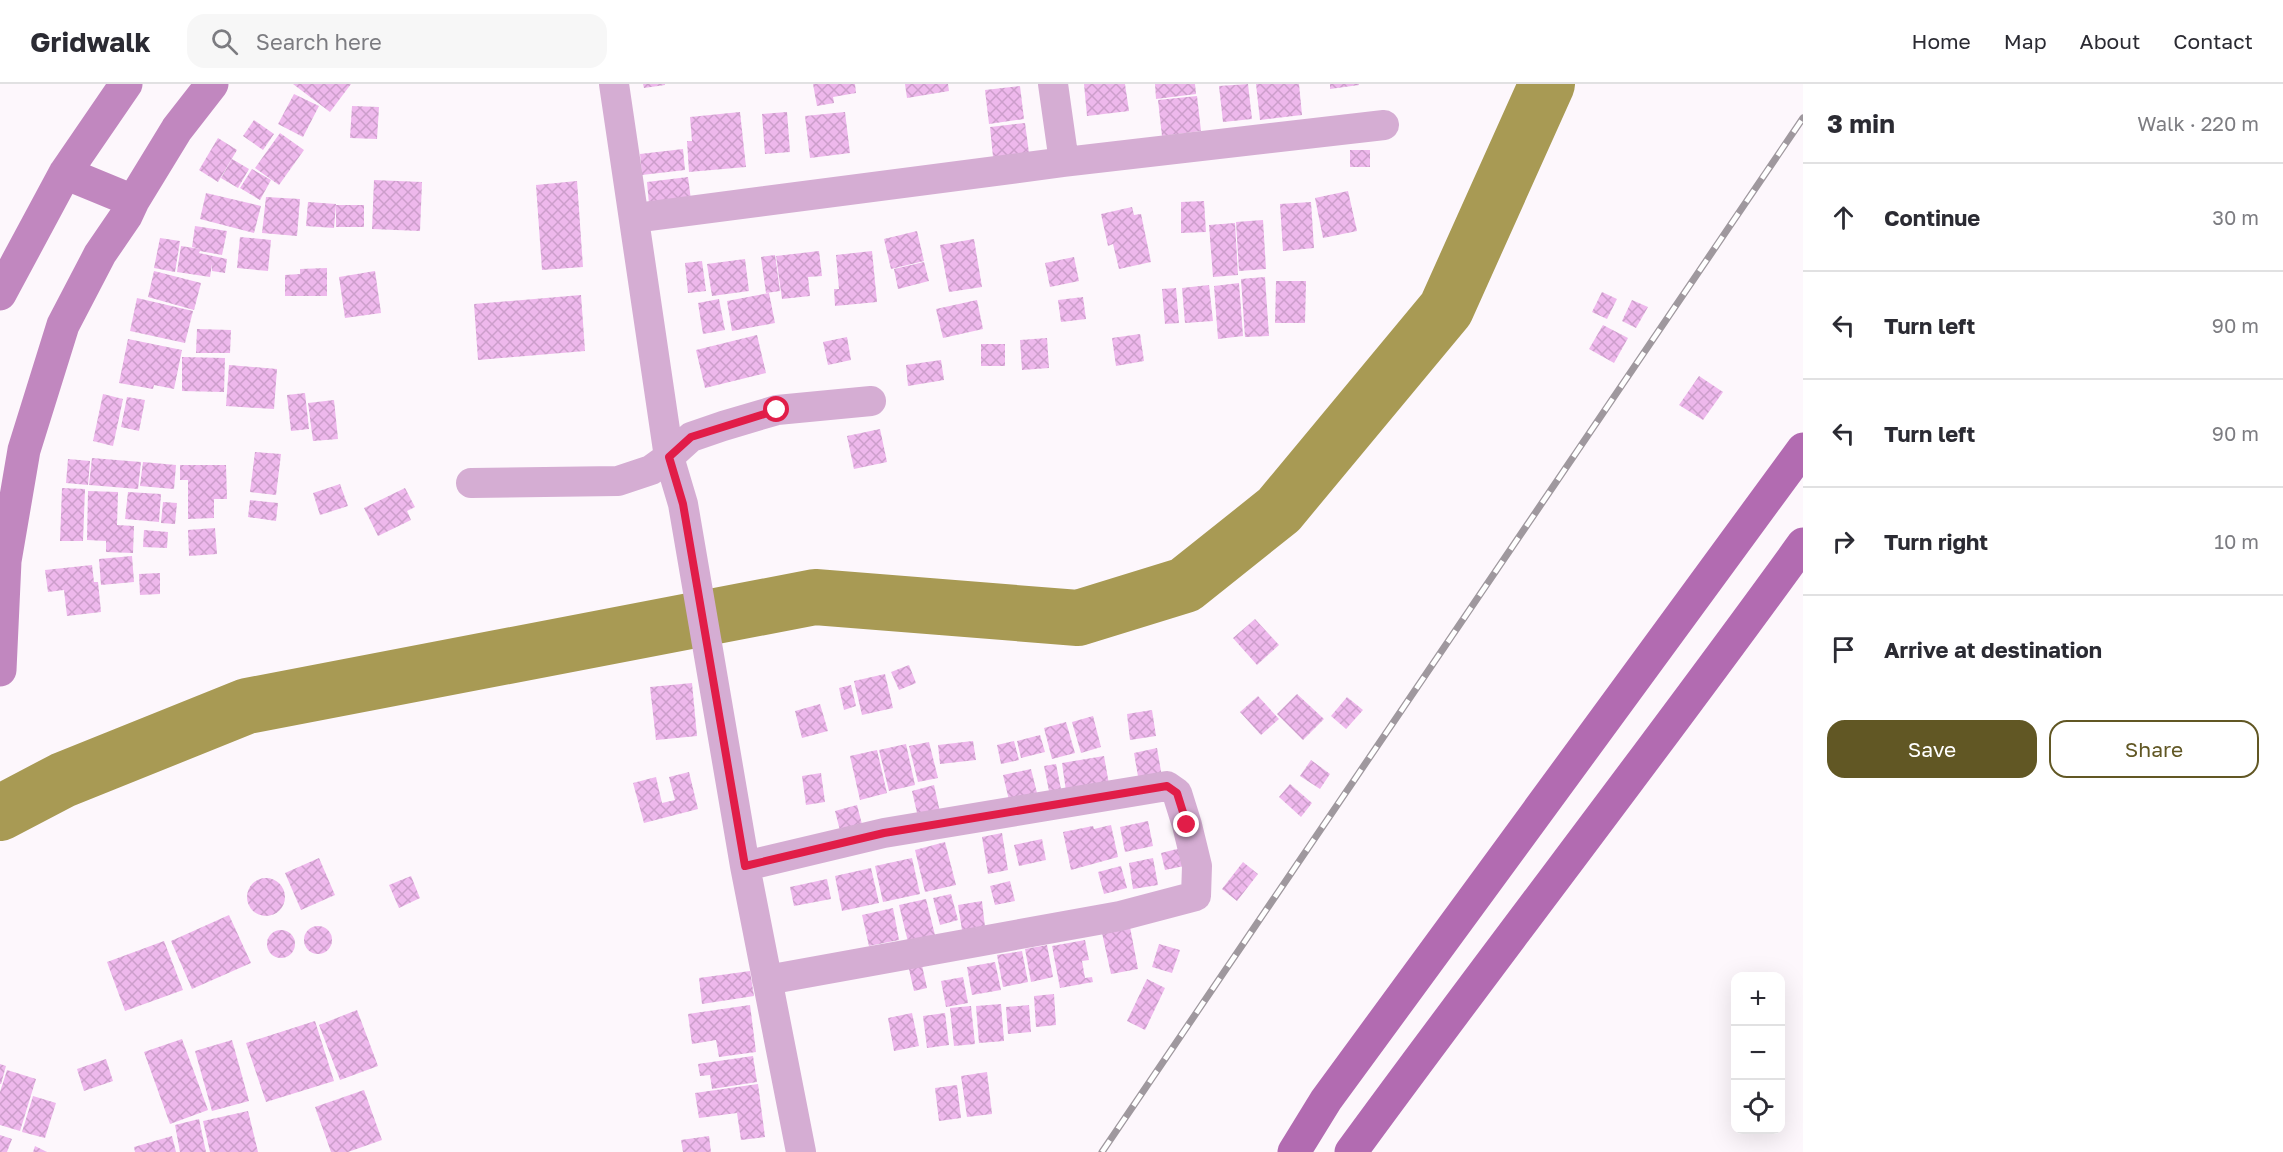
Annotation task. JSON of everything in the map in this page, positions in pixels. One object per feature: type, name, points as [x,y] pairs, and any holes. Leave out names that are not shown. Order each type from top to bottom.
[{"type":"main road","points":[[0,294],[65,173],[126,84]]},
{"type":"main road","points":[[0,669],[5,561],[24,450],[63,325],[100,255],[126,216],[177,129],[212,84]]},
{"type":"main road","points":[[65,173],[133,201]]},
{"type":"main road","points":[[1294,1152],[1326,1100],[1803,449]]},
{"type":"main road","points":[[1351,1152],[1481,974],[1720,659],[1803,544]]},
{"type":"street","points":[[614,84],[669,457],[683,504],[745,866],[801,1152]]},
{"type":"street","points":[[1053,84],[1064,162]]},
{"type":"street","points":[[635,218],[1064,162],[1384,124]]},
{"type":"street","points":[[471,483],[618,481],[651,470],[691,437],[777,410],[871,401]]},
{"type":"street","points":[[745,866],[884,833],[1167,786],[1177,793],[1197,866],[1196,896],[1120,916],[767,980]]},
{"type":"building","points":[[293,84],[351,84],[330,112]]},
{"type":"building","points":[[643,84],[665,84],[665,85],[644,88]]},
{"type":"building","points":[[813,84],[855,84],[856,93],[833,97],[834,103],[817,106]]},
{"type":"building","points":[[905,84],[948,84],[949,91],[907,98]]},
{"type":"building","points":[[1084,84],[1125,84],[1129,111],[1087,116]]},
{"type":"building","points":[[1155,84],[1195,84],[1196,94],[1156,99]]},
{"type":"building","points":[[1248,84],[1252,119],[1223,122],[1219,86]]},
{"type":"building","points":[[1256,84],[1299,84],[1302,115],[1260,120]]},
{"type":"building","points":[[1330,84],[1359,84],[1359,85],[1330,89]]},
{"type":"building","points":[[1020,86],[1024,119],[989,124],[985,90]]},
{"type":"building","points":[[294,94],[319,106],[303,137],[278,124]]},
{"type":"building","points":[[1197,96],[1201,131],[1162,136],[1158,100]]},
{"type":"building","points":[[352,106],[379,107],[377,139],[350,138]]},
{"type":"building","points":[[740,112],[746,167],[689,172],[687,141],[692,141],[690,117]]},
{"type":"building","points":[[787,112],[790,152],[765,154],[762,114]]},
{"type":"building","points":[[845,112],[850,153],[810,158],[805,116]]},
{"type":"building","points":[[254,120],[274,134],[263,150],[243,136]]},
{"type":"building","points":[[1025,123],[1029,153],[993,157],[990,127]]},
{"type":"building","points":[[280,133],[304,150],[279,185],[255,168]]},
{"type":"building","points":[[218,138],[237,150],[218,182],[199,170]]},
{"type":"building","points":[[683,149],[685,170],[642,175],[640,154]]},
{"type":"building","points":[[1350,150],[1370,150],[1370,167],[1350,167]]},
{"type":"building","points":[[232,159],[249,169],[238,188],[221,178]]},
{"type":"building","points":[[252,169],[271,180],[260,200],[240,188]]},
{"type":"building","points":[[688,177],[691,200],[649,204],[647,182]]},
{"type":"building","points":[[374,180],[422,182],[420,231],[372,229]]},
{"type":"building","points":[[577,181],[583,267],[542,270],[536,185]]},
{"type":"building","points":[[1348,191],[1357,231],[1323,238],[1315,198]]},
{"type":"building","points":[[206,193],[261,206],[254,233],[200,219]]},
{"type":"building","points":[[266,197],[300,199],[297,236],[262,233]]},
{"type":"building","points":[[1204,201],[1206,232],[1181,233],[1181,202]]},
{"type":"building","points":[[308,202],[336,204],[334,228],[306,226]]},
{"type":"building","points":[[1311,202],[1314,248],[1283,251],[1280,204]]},
{"type":"building","points":[[336,205],[364,205],[364,227],[336,227]]},
{"type":"building","points":[[1132,207],[1134,215],[1141,214],[1151,262],[1119,269],[1113,244],[1108,246],[1101,214]]},
{"type":"building","points":[[1263,220],[1266,269],[1239,271],[1236,222]]},
{"type":"building","points":[[1235,223],[1238,275],[1213,277],[1209,225]]},
{"type":"building","points":[[195,226],[227,231],[222,255],[200,251],[199,253],[227,259],[225,273],[212,271],[212,264],[210,277],[177,272],[181,246],[200,249],[192,247]]},
{"type":"building","points":[[917,231],[924,261],[891,269],[884,239]]},
{"type":"building","points":[[240,237],[271,240],[268,271],[237,268]]},
{"type":"building","points":[[160,238],[180,241],[175,272],[154,268]]},
{"type":"building","points":[[974,239],[982,287],[949,292],[940,245]]},
{"type":"building","points":[[819,251],[822,276],[808,277],[810,296],[782,299],[776,256]]},
{"type":"building","points":[[872,251],[877,302],[835,306],[834,289],[839,289],[836,255]]},
{"type":"building","points":[[775,255],[780,291],[766,293],[761,257]]},
{"type":"building","points":[[1074,257],[1079,281],[1050,287],[1045,263]]},
{"type":"building","points":[[745,259],[749,291],[712,296],[707,264]]},
{"type":"building","points":[[702,261],[706,291],[688,293],[685,263]]},
{"type":"building","points":[[924,262],[929,281],[898,289],[894,269]]},
{"type":"building","points":[[327,268],[327,296],[285,296],[285,275],[300,274],[300,269]]},
{"type":"building","points":[[154,271],[201,283],[194,310],[148,297]]},
{"type":"building","points":[[375,271],[381,313],[345,318],[339,277]]},
{"type":"building","points":[[1265,277],[1269,336],[1245,337],[1241,279]]},
{"type":"building","points":[[1276,281],[1306,281],[1305,323],[1275,323]]},
{"type":"building","points":[[1239,283],[1243,336],[1218,339],[1214,286]]},
{"type":"building","points":[[1209,285],[1213,321],[1185,323],[1182,288]]},
{"type":"building","points":[[1176,288],[1179,323],[1165,324],[1162,289]]},
{"type":"building","points":[[1602,292],[1617,299],[1607,319],[1592,312]]},
{"type":"building","points":[[769,293],[775,323],[732,331],[727,301]]},
{"type":"building","points":[[581,295],[585,351],[478,360],[474,304]]},
{"type":"building","points":[[1083,297],[1086,319],[1061,322],[1058,300]]},
{"type":"building","points":[[137,298],[193,311],[185,343],[130,331]]},
{"type":"building","points":[[719,299],[725,330],[703,334],[698,303]]},
{"type":"building","points":[[977,300],[983,329],[943,338],[936,309]]},
{"type":"building","points":[[1632,300],[1648,307],[1636,328],[1622,321]]},
{"type":"building","points":[[1603,325],[1628,338],[1614,363],[1589,349]]},
{"type":"building","points":[[197,329],[231,330],[230,353],[196,353]]},
{"type":"building","points":[[1140,334],[1144,361],[1116,366],[1112,338]]},
{"type":"building","points":[[757,335],[766,373],[705,388],[696,350]]},
{"type":"building","points":[[847,337],[851,360],[828,365],[823,342]]},
{"type":"building","points":[[1047,338],[1049,368],[1022,370],[1020,340]]},
{"type":"building","points":[[128,339],[182,350],[174,389],[154,385],[153,389],[119,383]]},
{"type":"building","points":[[981,344],[1005,344],[1005,366],[981,366]]},
{"type":"building","points":[[182,357],[225,358],[224,392],[182,391]]},
{"type":"building","points":[[941,360],[944,380],[908,386],[906,365]]},
{"type":"building","points":[[229,365],[277,369],[274,409],[226,406]]},
{"type":"building","points":[[1699,376],[1723,392],[1703,420],[1679,405]]},
{"type":"building","points":[[305,393],[309,429],[291,431],[287,395]]},
{"type":"building","points":[[103,394],[123,399],[113,446],[93,441]]},
{"type":"building","points":[[127,397],[145,400],[139,431],[121,427]]},
{"type":"building","points":[[334,400],[338,439],[313,441],[308,403]]},
{"type":"building","points":[[880,429],[887,462],[854,469],[847,436]]},
{"type":"building","points":[[255,452],[281,454],[276,495],[250,492]]},
{"type":"building","points":[[92,458],[141,462],[138,489],[89,485]]},
{"type":"building","points":[[68,459],[90,461],[88,485],[66,483]]},
{"type":"building","points":[[143,462],[176,465],[174,489],[140,486]]},
{"type":"building","points":[[180,465],[226,465],[227,499],[214,499],[214,518],[188,519],[188,480],[180,480]]},
{"type":"building","points":[[340,484],[348,506],[320,515],[313,493]]},
{"type":"building","points":[[62,488],[85,489],[83,541],[60,541]]},
{"type":"building","points":[[405,488],[415,507],[407,511],[411,520],[378,536],[364,508]]},
{"type":"building","points":[[88,491],[118,492],[117,525],[134,526],[133,553],[106,552],[106,541],[87,540]]},
{"type":"building","points":[[128,492],[161,494],[159,522],[125,519]]},
{"type":"building","points":[[250,500],[278,503],[276,521],[248,517]]},
{"type":"building","points":[[163,502],[177,503],[175,524],[161,523]]},
{"type":"building","points":[[215,528],[217,554],[189,556],[188,530]]},
{"type":"building","points":[[144,530],[168,532],[167,548],[143,547]]},
{"type":"building","points":[[132,556],[134,582],[101,585],[99,559]]},
{"type":"building","points":[[92,565],[94,582],[98,582],[101,612],[67,616],[64,590],[48,592],[45,570]]},
{"type":"building","points":[[160,573],[160,594],[140,595],[139,574]]},
{"type":"building","points":[[1255,619],[1279,645],[1257,665],[1233,638]]},
{"type":"building","points":[[909,665],[916,683],[899,690],[891,672]]},
{"type":"building","points":[[885,674],[893,708],[862,715],[854,681]]},
{"type":"building","points":[[692,683],[697,736],[656,740],[650,687]]},
{"type":"building","points":[[851,685],[856,706],[844,710],[839,688]]},
{"type":"building","points":[[1297,694],[1324,719],[1303,740],[1277,714]]},
{"type":"building","points":[[1258,696],[1279,719],[1261,735],[1240,712]]},
{"type":"building","points":[[1347,697],[1363,710],[1346,729],[1331,716]]},
{"type":"building","points":[[820,704],[828,731],[802,738],[795,711]]},
{"type":"building","points":[[1152,710],[1156,736],[1130,740],[1127,714]]},
{"type":"building","points":[[1093,716],[1101,747],[1081,753],[1072,722]]},
{"type":"building","points":[[1066,722],[1075,753],[1052,759],[1044,728]]},
{"type":"building","points":[[1040,735],[1045,752],[1021,758],[1017,741]]},
{"type":"building","points":[[973,741],[976,760],[940,764],[938,745]]},
{"type":"building","points":[[1014,741],[1019,760],[1001,764],[997,745]]},
{"type":"building","points":[[929,742],[938,778],[918,782],[909,746]]},
{"type":"building","points":[[906,744],[915,785],[889,791],[879,750]]},
{"type":"building","points":[[1157,748],[1162,777],[1139,782],[1134,753]]},
{"type":"building","points":[[877,750],[887,793],[860,800],[850,756]]},
{"type":"building","points":[[1104,756],[1110,790],[1067,798],[1062,763]]},
{"type":"building","points":[[1311,760],[1330,774],[1320,789],[1300,776]]},
{"type":"building","points":[[1056,764],[1061,789],[1049,791],[1044,766]]},
{"type":"building","points":[[1031,769],[1037,793],[1009,800],[1003,775]]},
{"type":"building","points":[[689,772],[698,809],[644,823],[633,783],[656,777],[662,803],[675,800],[669,777]]},
{"type":"building","points":[[821,773],[825,802],[806,805],[802,776]]},
{"type":"building","points":[[1290,784],[1312,803],[1301,817],[1279,797]]},
{"type":"building","points":[[934,785],[940,812],[918,817],[912,791]]},
{"type":"building","points":[[857,805],[864,832],[842,838],[835,811]]},
{"type":"building","points":[[1148,821],[1153,846],[1125,852],[1120,827]]},
{"type":"building","points":[[1111,825],[1118,857],[1071,870],[1063,832]]},
{"type":"building","points":[[1002,833],[1008,870],[988,874],[982,837]]},
{"type":"building","points":[[1042,839],[1046,860],[1019,866],[1014,845]]},
{"type":"building","points":[[945,842],[956,885],[925,892],[915,850]]},
{"type":"building","points":[[1185,847],[1189,865],[1165,870],[1161,853]]},
{"type":"building","points":[[319,858],[335,895],[301,910],[285,873]]},
{"type":"building","points":[[912,858],[920,894],[883,902],[875,866]]},
{"type":"building","points":[[1153,858],[1158,885],[1133,889],[1129,863]]},
{"type":"building","points":[[1243,862],[1258,874],[1237,901],[1222,889]]},
{"type":"building","points":[[1121,866],[1127,888],[1104,894],[1098,872]]},
{"type":"building","points":[[871,868],[879,903],[842,911],[835,876]]},
{"type":"building","points":[[411,876],[420,898],[399,908],[389,885]]},
{"type":"building","points":[[266,878],[279,884],[285,897],[279,910],[266,916],[253,910],[247,897],[253,884]]},
{"type":"building","points":[[827,879],[831,899],[794,906],[790,887]]},
{"type":"building","points":[[1010,881],[1015,901],[995,905],[990,886]]},
{"type":"building","points":[[951,894],[958,920],[940,925],[933,898]]},
{"type":"building","points":[[926,899],[935,935],[908,942],[899,905]]},
{"type":"building","points":[[982,901],[985,927],[962,930],[958,905]]},
{"type":"building","points":[[893,908],[899,940],[869,946],[862,915]]},
{"type":"building","points":[[229,915],[251,963],[192,989],[171,941]]},
{"type":"building","points":[[318,926],[328,930],[332,940],[328,950],[318,954],[308,950],[304,940],[308,930]]},
{"type":"building","points":[[1130,927],[1138,969],[1111,974],[1102,933]]},
{"type":"building","points":[[281,930],[291,934],[295,944],[291,954],[281,958],[271,954],[267,944],[271,934]]},
{"type":"building","points":[[1085,940],[1089,960],[1082,961],[1085,978],[1092,977],[1093,982],[1060,988],[1052,946]]},
{"type":"building","points":[[164,941],[183,990],[125,1011],[107,962]]},
{"type":"building","points":[[1159,944],[1180,950],[1172,973],[1152,967]]},
{"type":"building","points":[[1047,945],[1053,977],[1031,982],[1025,949]]},
{"type":"building","points":[[1022,951],[1028,982],[1003,987],[997,955]]},
{"type":"building","points":[[921,961],[927,988],[914,991],[908,965]]},
{"type":"building","points":[[995,962],[1001,990],[972,995],[967,967]]},
{"type":"building","points":[[750,971],[754,996],[702,1004],[699,978]]},
{"type":"building","points":[[963,977],[968,1003],[946,1007],[941,981]]},
{"type":"building","points":[[1147,979],[1165,988],[1145,1030],[1127,1021]]},
{"type":"building","points":[[1054,994],[1056,1025],[1036,1027],[1034,996]]},
{"type":"building","points":[[1001,1004],[1004,1041],[979,1043],[976,1006]]},
{"type":"building","points":[[750,1005],[756,1052],[719,1057],[716,1040],[692,1044],[688,1014]]},
{"type":"building","points":[[1029,1005],[1031,1032],[1008,1034],[1006,1007]]},
{"type":"building","points":[[971,1006],[975,1044],[954,1046],[950,1008]]},
{"type":"building","points":[[357,1010],[378,1066],[340,1080],[319,1025]]},
{"type":"building","points":[[912,1013],[919,1046],[894,1051],[888,1018]]},
{"type":"building","points":[[945,1013],[949,1045],[927,1048],[923,1016]]},
{"type":"building","points":[[315,1021],[334,1081],[266,1102],[246,1043]]},
{"type":"building","points":[[182,1039],[208,1110],[170,1124],[144,1052]]},
{"type":"building","points":[[232,1040],[249,1101],[212,1111],[195,1051]]},
{"type":"building","points":[[753,1056],[757,1082],[712,1089],[710,1075],[700,1076],[698,1064]]},
{"type":"building","points":[[106,1059],[113,1081],[84,1091],[77,1069]]},
{"type":"building","points":[[0,1064],[6,1066],[1,1084],[0,1084]]},
{"type":"building","points":[[7,1070],[36,1079],[20,1131],[0,1125],[0,1092]]},
{"type":"building","points":[[987,1072],[992,1114],[967,1117],[961,1076]]},
{"type":"building","points":[[758,1084],[765,1137],[741,1140],[737,1113],[699,1118],[695,1093]]},
{"type":"building","points":[[957,1085],[961,1118],[939,1121],[935,1088]]},
{"type":"building","points":[[364,1090],[382,1140],[348,1152],[331,1152],[315,1107]]},
{"type":"building","points":[[33,1096],[56,1103],[45,1138],[22,1132]]},
{"type":"building","points":[[248,1111],[258,1152],[210,1152],[203,1121]]},
{"type":"building","points":[[199,1119],[206,1152],[180,1152],[175,1125]]},
{"type":"building","points":[[0,1135],[12,1139],[7,1152],[0,1152]]},
{"type":"building","points":[[172,1136],[176,1152],[135,1152],[134,1147]]},
{"type":"building","points":[[709,1136],[711,1152],[683,1152],[681,1140]]},
{"type":"building","points":[[35,1146],[47,1152],[33,1152]]},
{"type":"waterway","points":[[0,813],[63,780],[247,706],[815,597],[1078,618],[1185,585],[1279,510],[1446,309],[1547,84]]},
{"type":"railway","points":[[1102,1152],[1803,118]]},
{"type":"route","points":[[777,410],[691,437],[669,457],[683,504],[745,866],[884,833],[1167,786],[1177,793],[1187,825]]}]
